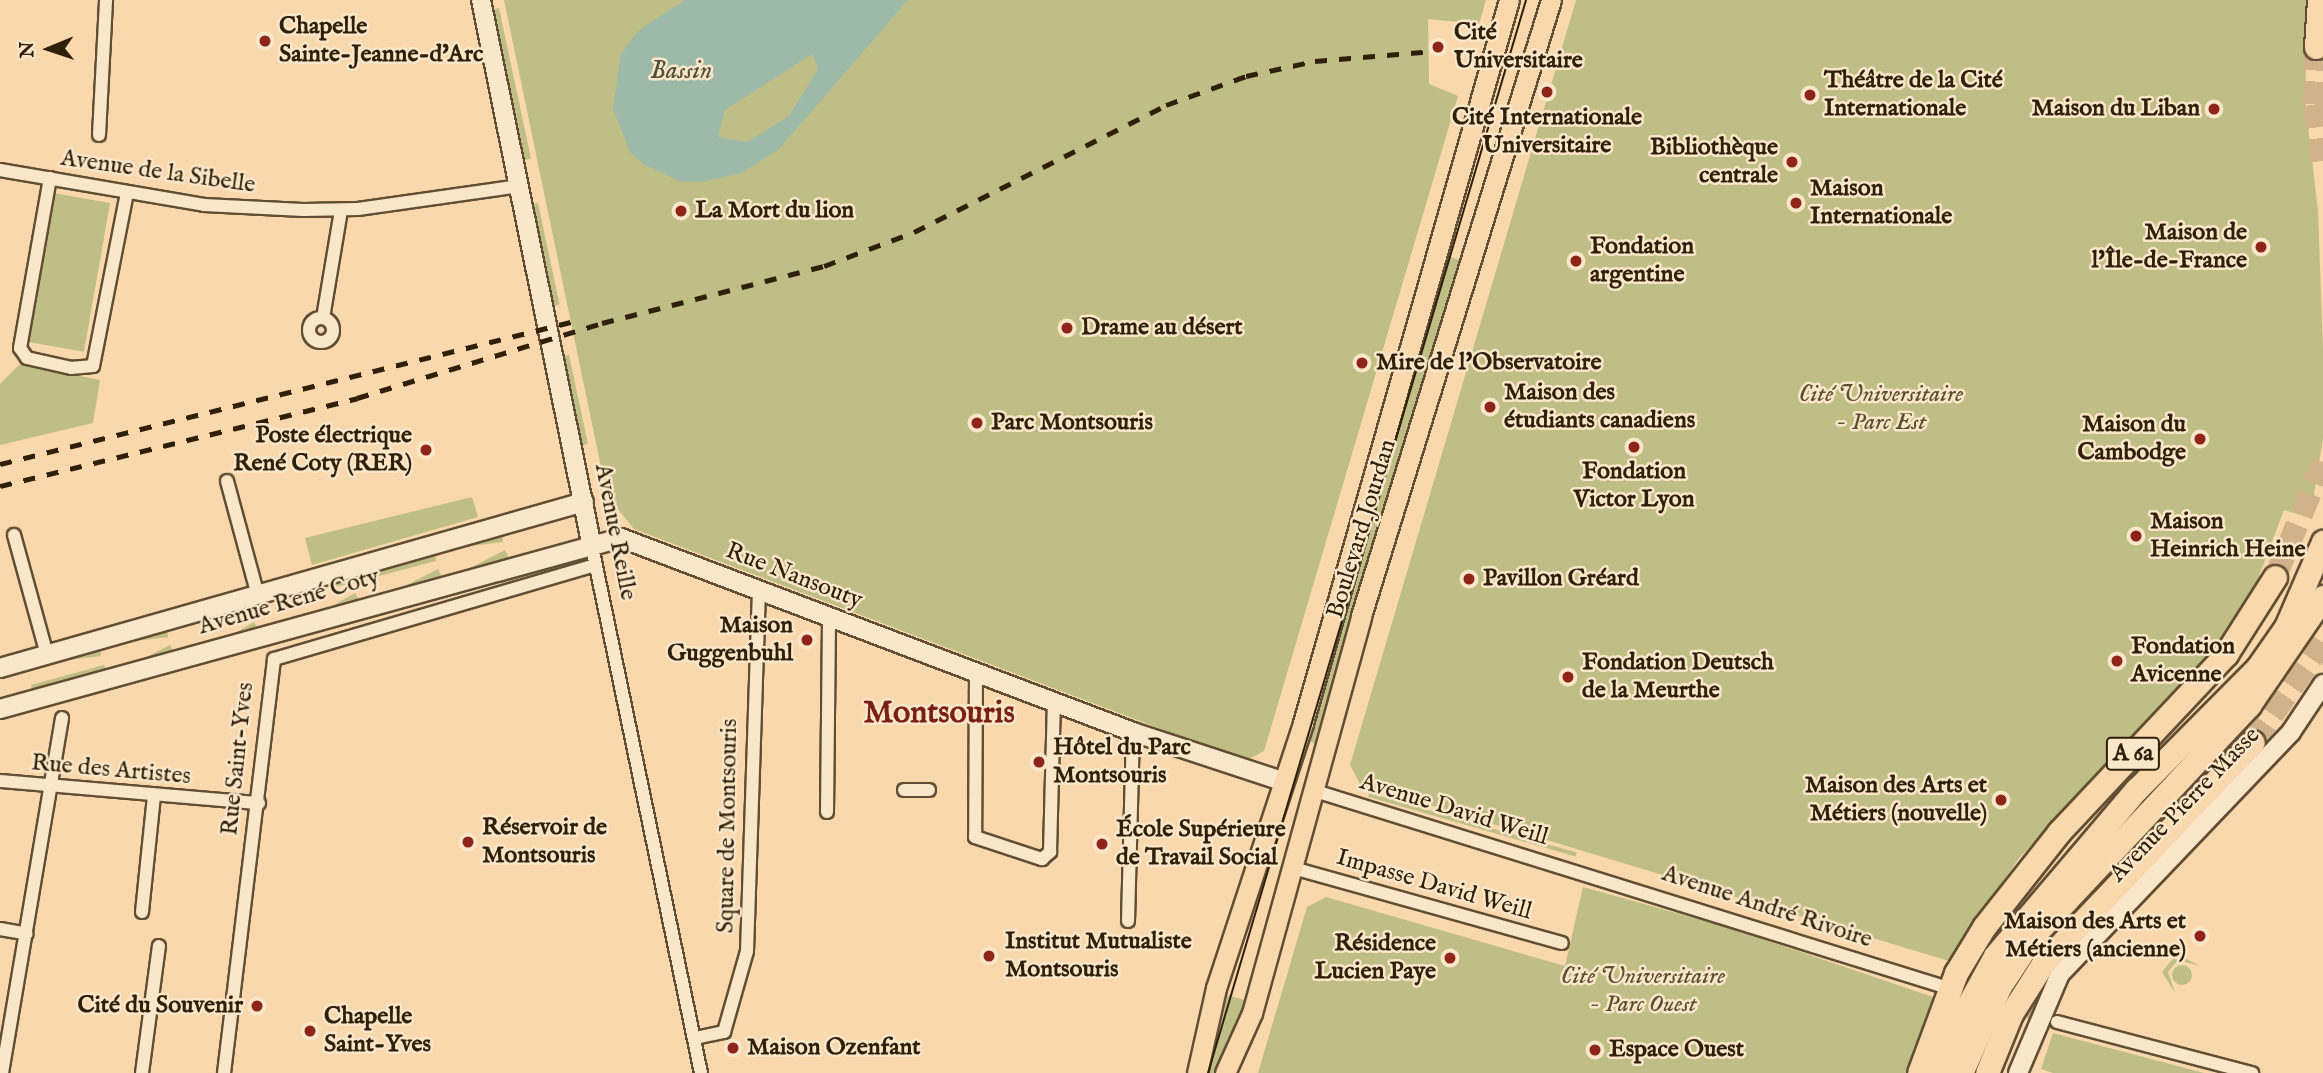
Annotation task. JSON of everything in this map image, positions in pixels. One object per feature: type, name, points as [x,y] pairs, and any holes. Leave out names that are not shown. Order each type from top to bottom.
[{"type":"highway","points":[[2316,47],[2319,0]]},
{"type":"highway","points":[[1942,1073],[1963,1014],[1995,956],[2136,790],[2258,667],[2287,626],[2323,542]]},
{"type":"highway","name":"A 6a","points":[[1919,1073],[1956,973],[1984,927],[2059,832],[2226,654],[2275,577]]},
{"type":"highway","points":[[1961,1073],[2000,986],[2033,936],[2249,705],[2323,597]]},
{"type":"highway","points":[[1987,1073],[2011,1014],[2044,962],[2253,741]]},
{"type":"main road","name":"Boulevard Jourdan","points":[[1197,1073],[1216,988],[1404,379],[1432,257],[1509,0]]},
{"type":"main road","name":"Boulevard Jourdan","points":[[1225,1073],[1252,1013],[1312,790],[1551,0]]},
{"type":"street","points":[[99,135],[106,0]]},
{"type":"street","name":"Avenue Reille","points":[[481,0],[701,1073]]},
{"type":"street","name":"Avenue de la Sibelle","points":[[0,170],[204,205],[341,210],[519,186]]},
{"type":"street","points":[[50,178],[20,348],[27,358],[92,368],[127,193]]},
{"type":"street","points":[[323,318],[341,210]]},
{"type":"street","points":[[227,481],[258,596]]},
{"type":"street","name":"Avenue René Coty","points":[[0,668],[584,502]]},
{"type":"street","points":[[14,535],[47,655]]},
{"type":"street","name":"Rue Nansouty","points":[[591,542],[621,538],[1133,732],[1282,781]]},
{"type":"street","name":"Avenue René Coty","points":[[0,709],[591,542]]},
{"type":"street","name":"Rue Saint-Yves","points":[[224,1073],[259,803],[268,676],[278,656],[596,565]]},
{"type":"street","name":"Square de Montsouris","points":[[695,1038],[724,1031],[747,951],[759,589]]},
{"type":"street","points":[[827,812],[829,616]]},
{"type":"street","points":[[976,672],[975,837],[1042,859],[1050,852],[1055,702]]},
{"type":"street","name":"Avenue Pierre Masse","points":[[2019,1070],[2060,974],[2291,732],[2323,684]]},
{"type":"street","points":[[2,1073],[54,786],[62,718]]},
{"type":"street","points":[[1128,921],[1133,732]]},
{"type":"street","name":"Rue des Artistes","points":[[0,781],[259,803]]},
{"type":"street","points":[[904,790],[929,790]]},
{"type":"street","name":"Avenue David Weill","points":[[1312,790],[1584,871]]},
{"type":"street","points":[[142,912],[155,795]]},
{"type":"street","name":"Impasse David Weill","points":[[1293,868],[1562,943]]},
{"type":"street","name":"Avenue André Rivoire","points":[[1584,871],[1938,985]]},
{"type":"street","points":[[0,929],[27,934]]},
{"type":"street","points":[[142,1073],[159,946]]},
{"type":"street","points":[[2057,1022],[2252,1073]]},
{"type":"green space","name":"Parc Montsouris","points":[[504,0],[1486,0],[1479,24],[1428,19],[1429,84],[1458,96],[1264,751],[1249,759],[1198,743],[634,529],[607,496]]},
{"type":"green space","name":"Cité Universitaire - Parc Est","points":[[1576,0],[2308,0],[2305,100],[2318,211],[2323,348],[2323,439],[2310,518],[2284,510],[2254,589],[2220,642],[2019,858],[1949,961],[1360,784],[1350,765]]},
{"type":"green space","points":[[499,8],[531,159],[524,160],[492,9]]},
{"type":"green space","points":[[53,193],[110,203],[84,352],[27,342]]},
{"type":"green space","points":[[538,203],[560,305],[554,306],[532,204]]},
{"type":"green space","points":[[1447,256],[1459,260],[1317,744],[1304,740],[1435,262],[1444,265]]},
{"type":"green space","points":[[569,355],[588,444],[582,445],[564,356]]},
{"type":"green space","points":[[20,364],[100,380],[93,423],[0,445],[0,384]]},
{"type":"green space","points":[[472,497],[478,517],[312,565],[305,538]]},
{"type":"green space","points":[[502,534],[503,542],[444,549],[443,541]]},
{"type":"green space","points":[[505,550],[509,558],[459,583],[455,575]]},
{"type":"green space","points":[[435,552],[436,561],[364,580],[362,573]]},
{"type":"green space","points":[[438,569],[442,577],[377,610],[373,602]]},
{"type":"green space","points":[[352,576],[353,584],[277,593],[276,585]]},
{"type":"green space","points":[[355,593],[359,600],[296,636],[292,630]]},
{"type":"green space","points":[[251,605],[252,613],[176,622],[175,614]]},
{"type":"green space","points":[[254,622],[258,629],[194,666],[190,659]]},
{"type":"green space","points":[[167,629],[168,637],[109,644],[108,636]]},
{"type":"green space","points":[[170,645],[174,653],[124,678],[120,670]]},
{"type":"green space","points":[[100,648],[101,656],[24,665],[23,658]]},
{"type":"green space","points":[[104,665],[107,672],[32,694],[31,685]]},
{"type":"green space","points":[[1369,793],[1577,853],[1576,856],[1368,797]]},
{"type":"green space","name":"Cité Universitaire - Parc Ouest","points":[[1583,887],[1730,928],[1933,997],[1909,1073],[1258,1073],[1307,907],[1326,897],[1565,966]]},
{"type":"green space","points":[[2177,954],[2200,966],[2178,960],[2168,972],[2175,993],[2162,972]]},
{"type":"green space","points":[[2178,965],[2186,965],[2192,975],[2186,985],[2178,985],[2172,979],[2172,971]]},
{"type":"green space","points":[[1221,993],[1248,1001],[1219,1073],[1204,1073]]},
{"type":"green space","points":[[2053,1033],[2204,1073],[2053,1073],[2041,1069]]},
{"type":"water","name":"Bassin","points":[[685,0],[908,0],[778,150],[741,173],[702,182],[679,181],[643,164],[630,152],[613,109],[621,54],[638,31]],"holes":[[[812,54],[818,69],[789,116],[747,142],[718,137],[725,110]]]},
{"type":"tunnel","points":[[2316,47],[2314,104],[2323,163]]},
{"type":"tunnel","points":[[2275,577],[2323,462]]},
{"type":"tunnel","points":[[2253,742],[2323,642]]},
{"type":"tunnel","points":[[2011,1007],[2057,1022]]},
{"type":"tram line","points":[[1208,1073],[1526,0]]},
{"type":"railway","points":[[0,486],[357,398],[602,323],[824,266],[914,232],[1166,105],[1246,76],[1315,61],[1434,51]]},
{"type":"railway","points":[[0,464],[571,322]]},
{"type":"place","name":"Chapelle Sainte-Jeanne-d'Arc","points":[[265,41]]},
{"type":"place","name":"Cité Universitaire","points":[[1438,47]]},
{"type":"place","name":"Cité Internationale Universitaire","points":[[1547,92]]},
{"type":"place","name":"Théâtre de la Cité Internationale","points":[[1810,95]]},
{"type":"place","name":"Maison du Liban","points":[[2214,109]]},
{"type":"place","name":"Bibliothèque centrale","points":[[1792,162]]},
{"type":"place","name":"Maison Internationale","points":[[1796,203]]},
{"type":"place","name":"La Mort du lion","points":[[681,211]]},
{"type":"place","name":"Maison de l'Île-de-France","points":[[2261,247]]},
{"type":"place","name":"Fondation argentine","points":[[1576,261]]},
{"type":"place","name":"Drame au désert","points":[[1067,328]]},
{"type":"place","name":"Mire de l'Observatoire","points":[[1362,363]]},
{"type":"place","name":"Maison des étudiants canadiens","points":[[1490,407]]},
{"type":"place","name":"Parc Montsouris","points":[[977,423]]},
{"type":"place","name":"Maison du Cambodge","points":[[2200,439]]},
{"type":"place","name":"Fondation Victor Lyon","points":[[1634,447]]},
{"type":"place","name":"Poste électrique René Coty (RER)","points":[[426,450]]},
{"type":"place","name":"Maison Heinrich Heine","points":[[2136,536]]},
{"type":"place","name":"Pavillon Gréard","points":[[1469,579]]},
{"type":"place","name":"Maison Guggenbuhl","points":[[807,640]]},
{"type":"place","name":"Fondation Avicenne","points":[[2117,661]]},
{"type":"place","name":"Fondation Deutsch de la Meurthe","points":[[1568,677]]},
{"type":"place","name":"Hôtel du Parc Montsouris","points":[[1039,762]]},
{"type":"place","name":"Maison des Arts et Métiers (nouvelle)","points":[[2001,800]]},
{"type":"place","name":"Réservoir de Montsouris","points":[[468,842]]},
{"type":"place","name":"École Supérieure de Travail Social","points":[[1102,844]]},
{"type":"place","name":"Maison des Arts et Métiers (ancienne)","points":[[2200,936]]},
{"type":"place","name":"Institut Mutualiste Montsouris","points":[[989,956]]},
{"type":"place","name":"Résidence Lucien Paye","points":[[1450,958]]},
{"type":"place","name":"Cité du Souvenir","points":[[257,1006]]},
{"type":"place","name":"Chapelle Saint-Yves","points":[[310,1031]]},
{"type":"place","name":"Maison Ozenfant","points":[[733,1048]]},
{"type":"place","name":"Espace Ouest","points":[[1595,1050]]},
{"type":"district","name":"Montsouris","points":[[939,714]]}]
